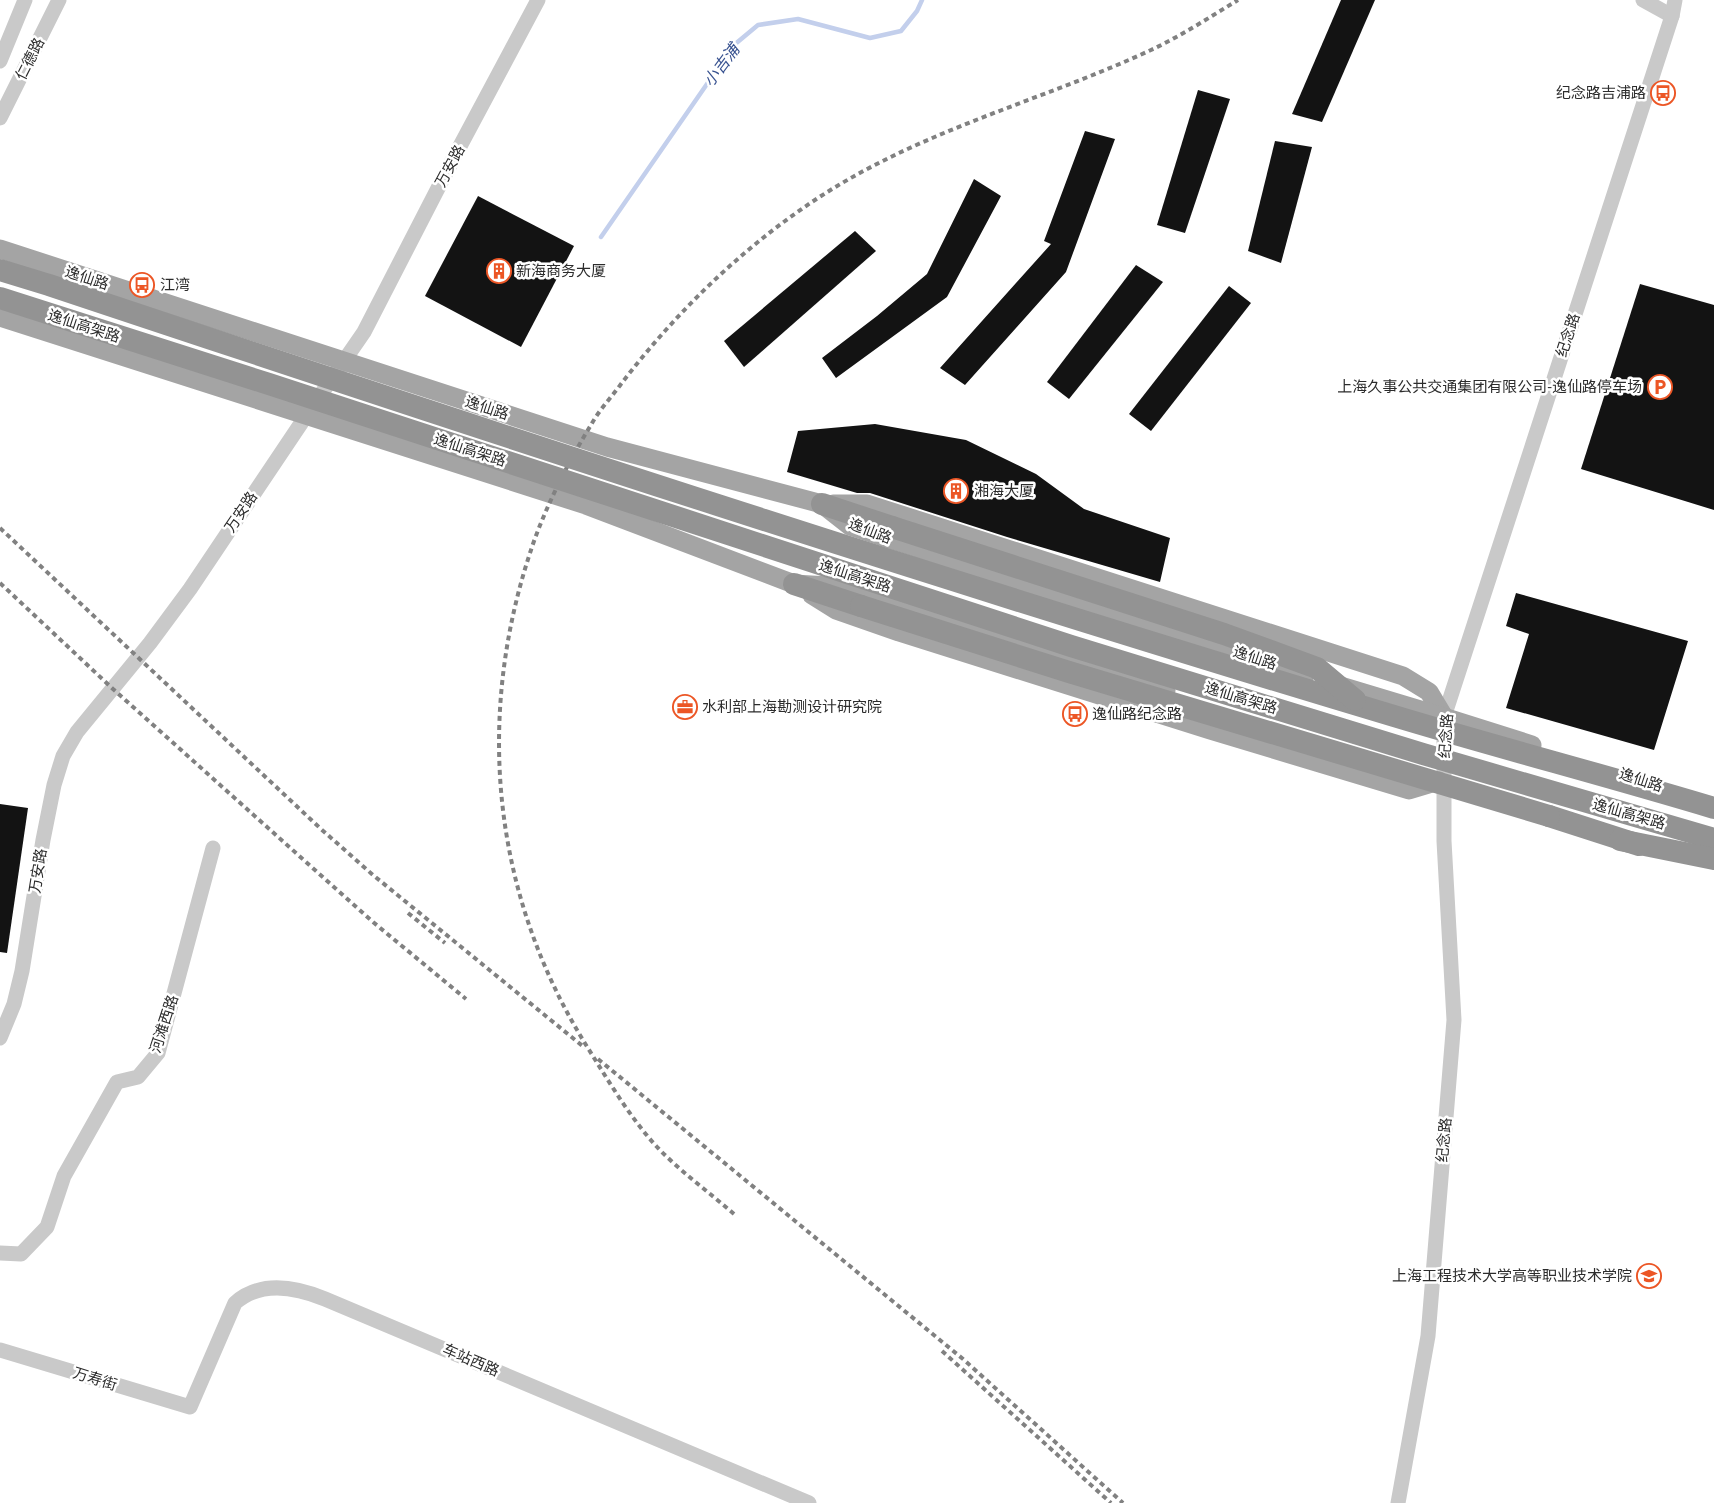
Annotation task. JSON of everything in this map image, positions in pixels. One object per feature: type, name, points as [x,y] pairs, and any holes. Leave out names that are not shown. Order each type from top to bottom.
[{"type":"highway","name":"逸仙高架路","points":[[0,270],[50,284],[530,446],[934,574],[1363,707],[1714,808]]},
{"type":"highway","name":"逸仙高架路","points":[[0,298],[1071,646],[1423,754],[1714,839]]},
{"type":"highway","points":[[822,504],[1224,634],[1317,668],[1363,707]]},
{"type":"highway","points":[[794,584],[1069,672],[1549,816]]},
{"type":"highway","points":[[1423,754],[1549,816]]},
{"type":"highway","name":"逸仙高架路","points":[[1549,816],[1620,840]]},
{"type":"highway","points":[[1620,840],[1714,860]]},
{"type":"highway","points":[[1620,840],[1714,867]]},
{"type":"main road","name":"逸仙路","points":[[0,249],[607,447],[822,504],[850,526],[1372,696],[1444,717],[1714,804]]},
{"type":"main road","points":[[0,317],[586,505],[794,584],[836,610],[1210,730],[1410,790],[1444,779]]},
{"type":"main road","points":[[586,505],[576,494],[574,486],[576,472],[583,458],[596,448],[607,447]]},
{"type":"main road","points":[[822,504],[867,504],[1403,676],[1429,692],[1444,717]]},
{"type":"main road","points":[[794,584],[846,587],[1444,779],[1714,860]]},
{"type":"street","points":[[0,61],[25,0]]},
{"type":"street","name":"仁德路","points":[[0,118],[59,0]]},
{"type":"street","name":"万安路","points":[[0,1038],[14,1004],[22,971],[43,840],[54,785],[63,756],[77,732],[150,643],[190,589],[364,332],[538,0]]},
{"type":"street","points":[[1643,0],[1672,16]]},
{"type":"street","name":"纪念路","points":[[1398,1503],[1428,1336],[1454,1020],[1444,841],[1444,717],[1672,16],[1675,0]]},
{"type":"street","name":"河滩西路","points":[[0,1252],[21,1254],[47,1227],[64,1176],[116,1082],[138,1077],[158,1053],[213,848]]},
{"type":"street","name":"车站西路","points":[[190,1407],[235,1303],[254,1291],[276,1288],[300,1290],[809,1503]]},
{"type":"street","name":"万寿街","points":[[0,1350],[190,1407]]},
{"type":"building","points":[[1341,0],[1375,0],[1322,122],[1292,114]]},
{"type":"building","points":[[1198,90],[1230,99],[1185,233],[1157,225]]},
{"type":"building","points":[[1085,131],[1115,139],[1066,272],[965,385],[940,368],[1051,244],[1044,241]]},
{"type":"building","points":[[1275,141],[1312,147],[1281,263],[1248,251]]},
{"type":"building","points":[[974,179],[1001,196],[947,297],[836,378],[822,358],[877,316],[927,274]]},
{"type":"building","name":"新海商务大厦","points":[[478,196],[574,246],[521,347],[425,296]]},
{"type":"building","points":[[855,231],[876,251],[744,367],[724,341]]},
{"type":"building","points":[[1136,265],[1163,282],[1069,399],[1047,382]]},
{"type":"building","name":"上海久事公共交通集团有限公司-逸仙路停车场","points":[[1640,284],[1714,305],[1714,510],[1581,469]]},
{"type":"building","points":[[1229,286],[1251,303],[1151,431],[1129,414]]},
{"type":"building","name":"湘海大厦","points":[[875,424],[966,440],[1036,474],[1084,509],[1170,538],[1160,582],[1007,537],[870,493],[857,493],[787,472],[798,431]]},
{"type":"building","points":[[1516,593],[1688,641],[1654,750],[1506,708],[1529,634],[1506,626]]},
{"type":"building","points":[[0,804],[28,808],[7,953],[0,952]]},
{"type":"waterway","name":"小吉浦","points":[[601,237],[734,45],[758,25],[798,19],[870,38],[901,31],[917,11],[922,0]]},
{"type":"railway","points":[[734,1214],[658,1148],[638,1124],[611,1085],[586,1045],[555,988],[530,928],[513,868],[502,806],[499,743],[502,680],[513,616],[530,553],[549,504],[582,439],[601,409],[643,357],[713,281],[765,236],[793,215],[821,196],[901,152],[1151,50],[1184,33],[1238,0]]},
{"type":"railway","points":[[0,528],[321,829],[373,875],[585,1048]]},
{"type":"railway","points":[[0,583],[113,689],[373,922],[466,999]]},
{"type":"railway","points":[[408,913],[445,943]]},
{"type":"railway","points":[[598,1059],[963,1359],[1123,1503]]},
{"type":"railway","points":[[942,1351],[1111,1503]]},
{"type":"place","name":"纪念路吉浦路","points":[[1663,93]]},
{"type":"place","name":"新海商务大厦","points":[[499,271]]},
{"type":"place","name":"江湾","points":[[142,285]]},
{"type":"place","name":"上海久事公共交通集团有限公司-逸仙路停车场","points":[[1660,387]]},
{"type":"place","name":"湘海大厦","points":[[956,491]]},
{"type":"place","name":"水利部上海勘测设计研究院","points":[[685,707]]},
{"type":"place","name":"逸仙路纪念路","points":[[1075,714]]},
{"type":"place","name":"上海工程技术大学高等职业技术学院","points":[[1649,1276]]}]
